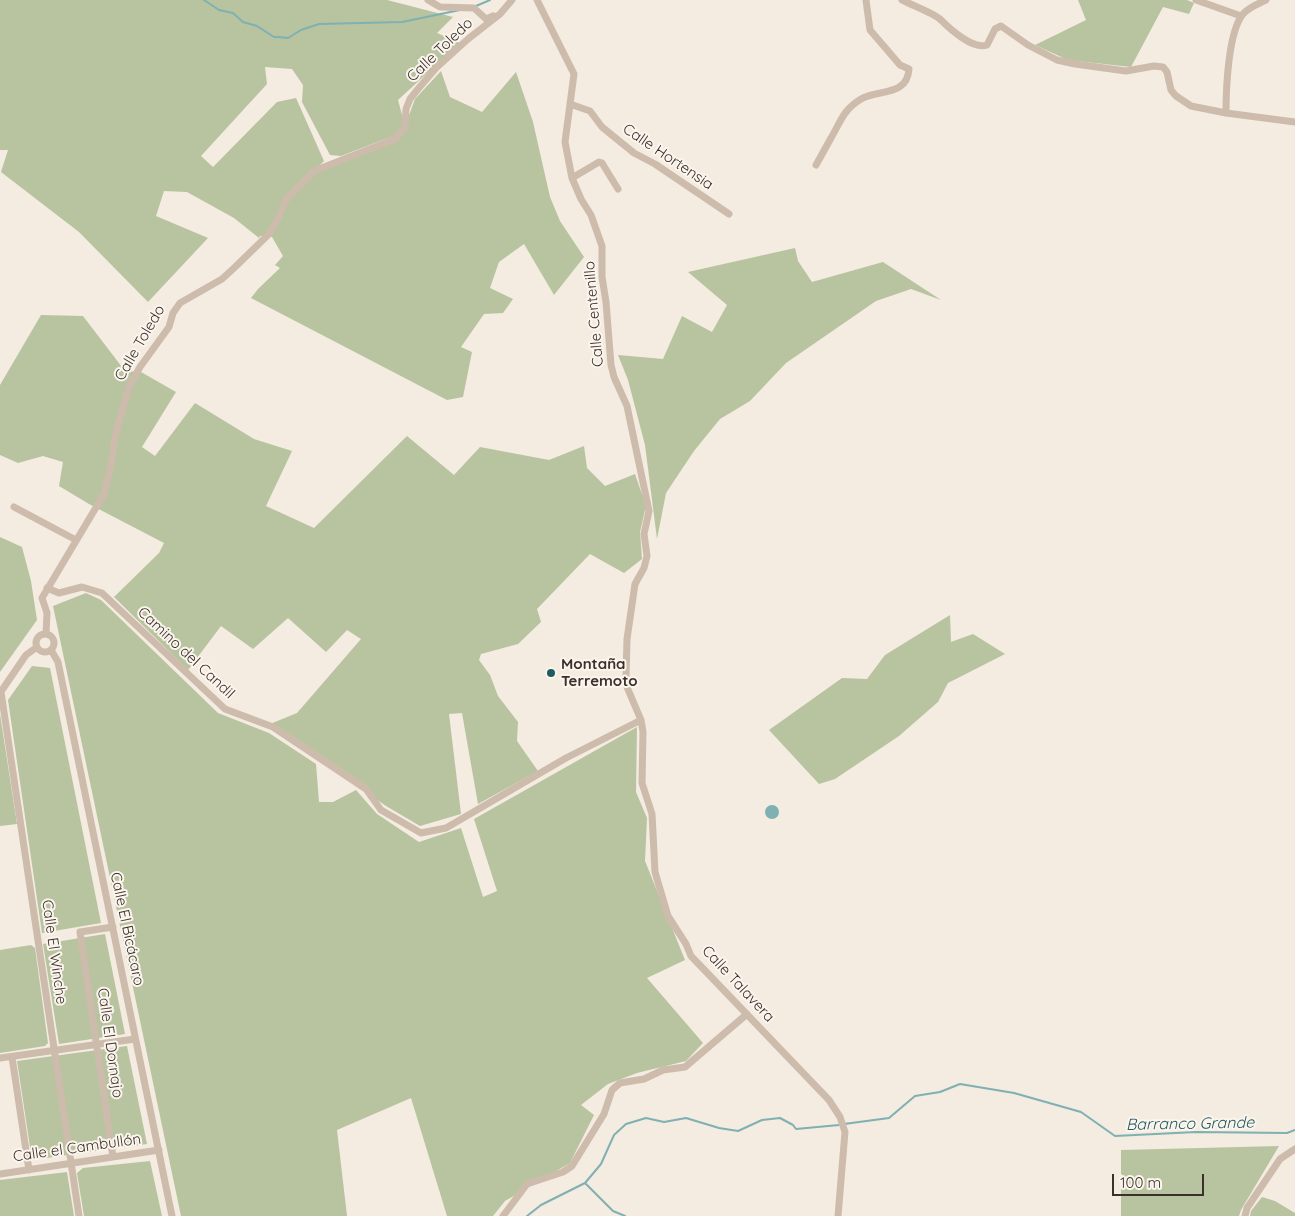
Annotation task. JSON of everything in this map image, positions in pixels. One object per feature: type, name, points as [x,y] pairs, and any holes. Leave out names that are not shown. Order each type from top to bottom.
[{"type":"street","points":[[428,0],[440,7],[474,8],[486,19],[503,12]]},
{"type":"street","name":"Calle Toledo","points":[[46,634],[47,613],[42,598],[104,494],[111,466],[115,436],[129,386],[140,367],[169,327],[180,303],[222,279],[268,235],[278,219],[284,201],[314,171],[396,138],[405,127],[406,108],[418,89],[436,68],[468,39],[503,12],[512,0]]},
{"type":"street","name":"Calle Centenillo","points":[[537,0],[574,74],[565,142],[572,178],[581,199],[591,215],[602,246],[602,277],[611,365],[614,377],[627,406],[649,511],[644,534],[647,556],[644,568],[635,584],[626,648],[627,687],[641,720]]},
{"type":"street","points":[[816,165],[838,123],[849,108],[867,96],[895,90],[908,76],[909,69],[900,65],[870,30],[866,0]]},
{"type":"street","points":[[902,0],[940,19],[959,37],[981,46],[987,45],[995,29],[1001,26],[1028,45],[1057,60],[1126,71],[1154,66],[1163,67],[1171,90],[1176,96],[1191,106],[1226,113],[1295,122]]},
{"type":"street","points":[[1196,0],[1241,16]]},
{"type":"street","points":[[1226,113],[1230,48],[1241,16],[1248,8],[1266,0]]},
{"type":"street","name":"Calle Hortensia","points":[[570,104],[590,111],[602,127],[634,153],[655,164],[729,214]]},
{"type":"street","points":[[572,178],[600,162],[618,188]]},
{"type":"street","points":[[14,507],[76,540]]},
{"type":"street","name":"Camino del Candil","points":[[47,588],[59,593],[82,587],[102,593],[225,709],[273,727],[366,790],[381,810],[421,833],[446,828],[566,758],[641,720]]},
{"type":"street","points":[[1,692],[26,655],[36,647],[37,638],[46,634],[53,639],[54,645],[46,652],[40,651],[36,647]]},
{"type":"street","name":"Calle El Bicácaro","points":[[50,650],[58,662],[172,1216]]},
{"type":"street","name":"Calle El Winche","points":[[1,692],[79,1216]]},
{"type":"street","name":"Calle Talavera","points":[[641,720],[642,783],[652,814],[655,872],[668,916],[686,944],[691,956],[829,1100],[840,1116],[845,1132],[838,1216]]},
{"type":"street","name":"Calle El Dornajo","points":[[112,927],[80,932],[113,1157]]},
{"type":"street","points":[[503,1216],[526,1184],[563,1172],[572,1166],[604,1114],[612,1090],[620,1083],[644,1078],[663,1070],[685,1067],[747,1014]]},
{"type":"street","points":[[0,1058],[135,1039]]},
{"type":"street","points":[[12,1056],[29,1170]]},
{"type":"street","points":[[1245,1216],[1248,1208],[1280,1160],[1295,1149]]},
{"type":"street","name":"Calle el Cambullón","points":[[0,1174],[159,1150]]},
{"type":"green space","points":[[0,0],[387,0],[453,17],[437,33],[460,43],[398,100],[405,126],[415,99],[441,71],[450,97],[482,112],[516,72],[533,122],[550,197],[560,221],[584,257],[554,295],[524,244],[499,262],[490,288],[513,299],[503,313],[484,314],[461,347],[472,352],[463,397],[447,400],[251,298],[280,268],[275,265],[283,256],[272,237],[260,236],[259,238],[234,218],[187,192],[164,191],[156,216],[208,238],[148,302],[79,232],[1,172],[8,150],[0,150]],"holes":[[[265,67],[292,69],[303,85],[302,102],[330,155],[341,156],[393,136],[315,170],[324,161],[296,98],[277,102],[213,167],[201,156],[267,84]]]},
{"type":"green space","points":[[1078,0],[1187,0],[1194,3],[1189,14],[1163,7],[1131,67],[1068,60],[1035,45],[1086,20]]},
{"type":"green space","points":[[795,248],[798,261],[812,282],[883,262],[941,300],[911,289],[876,301],[786,363],[750,401],[720,419],[694,451],[666,493],[657,539],[645,445],[628,380],[618,355],[663,359],[682,316],[712,332],[727,305],[688,272]]},
{"type":"green space","points":[[41,315],[83,316],[125,371],[141,372],[176,392],[142,447],[155,456],[195,403],[254,439],[292,451],[266,506],[314,528],[407,436],[454,475],[480,447],[549,460],[584,446],[587,468],[605,486],[635,474],[646,506],[640,532],[642,559],[624,573],[590,554],[537,609],[541,622],[518,644],[481,654],[479,660],[490,675],[498,696],[518,722],[517,741],[538,771],[478,804],[462,713],[449,714],[461,814],[420,826],[386,806],[270,724],[297,713],[361,639],[347,630],[326,652],[288,618],[253,649],[221,626],[188,670],[114,597],[159,553],[164,543],[89,504],[59,486],[63,462],[43,456],[18,463],[0,455],[0,385]]},
{"type":"green space","points":[[0,537],[22,547],[31,581],[37,620],[0,672]]},
{"type":"green space","points":[[86,593],[101,600],[218,713],[269,733],[316,764],[319,802],[333,802],[356,790],[377,814],[419,842],[461,828],[483,897],[497,891],[474,819],[637,727],[636,792],[647,818],[645,861],[685,960],[647,978],[703,1043],[686,1061],[637,1073],[608,1084],[581,1105],[594,1115],[570,1163],[505,1201],[493,1216],[447,1216],[411,1098],[337,1130],[347,1216],[181,1216],[53,606]]},
{"type":"green space","points":[[950,615],[951,642],[973,634],[1005,654],[948,683],[938,702],[899,736],[835,779],[819,784],[769,730],[842,678],[867,679],[885,655]]},
{"type":"green space","points":[[32,666],[50,668],[101,923],[42,933],[8,700]]},
{"type":"green space","points":[[0,714],[17,824],[0,826]]},
{"type":"green space","points":[[105,934],[125,1034],[59,1044],[43,944]]},
{"type":"green space","points":[[31,945],[35,948],[48,1043],[45,1046],[0,1053],[0,950]]},
{"type":"green space","points":[[127,1046],[147,1144],[32,1160],[17,1061]]},
{"type":"green space","points":[[1279,1146],[1239,1216],[1121,1216],[1121,1150]]},
{"type":"green space","points":[[150,1161],[162,1216],[84,1216],[77,1173],[83,1168]]},
{"type":"green space","points":[[67,1172],[74,1216],[0,1216],[0,1180]]},
{"type":"green space","points":[[1262,1197],[1275,1201],[1295,1213],[1295,1216],[1250,1216],[1251,1211]]},
{"type":"water","points":[[769,805],[775,805],[779,812],[775,819],[769,819],[765,815],[765,809]]},
{"type":"waterway","points":[[204,0],[219,10],[233,13],[243,22],[257,26],[274,37],[288,38],[301,30],[319,24],[402,22],[460,10]]},
{"type":"waterway","points":[[476,6],[490,0]]},
{"type":"waterway","name":"Barranco Grande","points":[[844,1124],[889,1118],[915,1096],[940,1092],[960,1084],[1014,1093],[1081,1112],[1115,1136],[1196,1132],[1287,1133],[1295,1130]]},
{"type":"waterway","name":"Barranco Grande","points":[[527,1216],[541,1205],[585,1183],[601,1164],[614,1135],[626,1124],[646,1118],[664,1122],[686,1118],[719,1128],[738,1131],[762,1120],[780,1118],[793,1125],[796,1129],[839,1125]]},
{"type":"waterway","points":[[585,1183],[613,1211],[625,1216]]},
{"type":"place","name":"Montaña Terremoto","points":[[551,673]]}]
